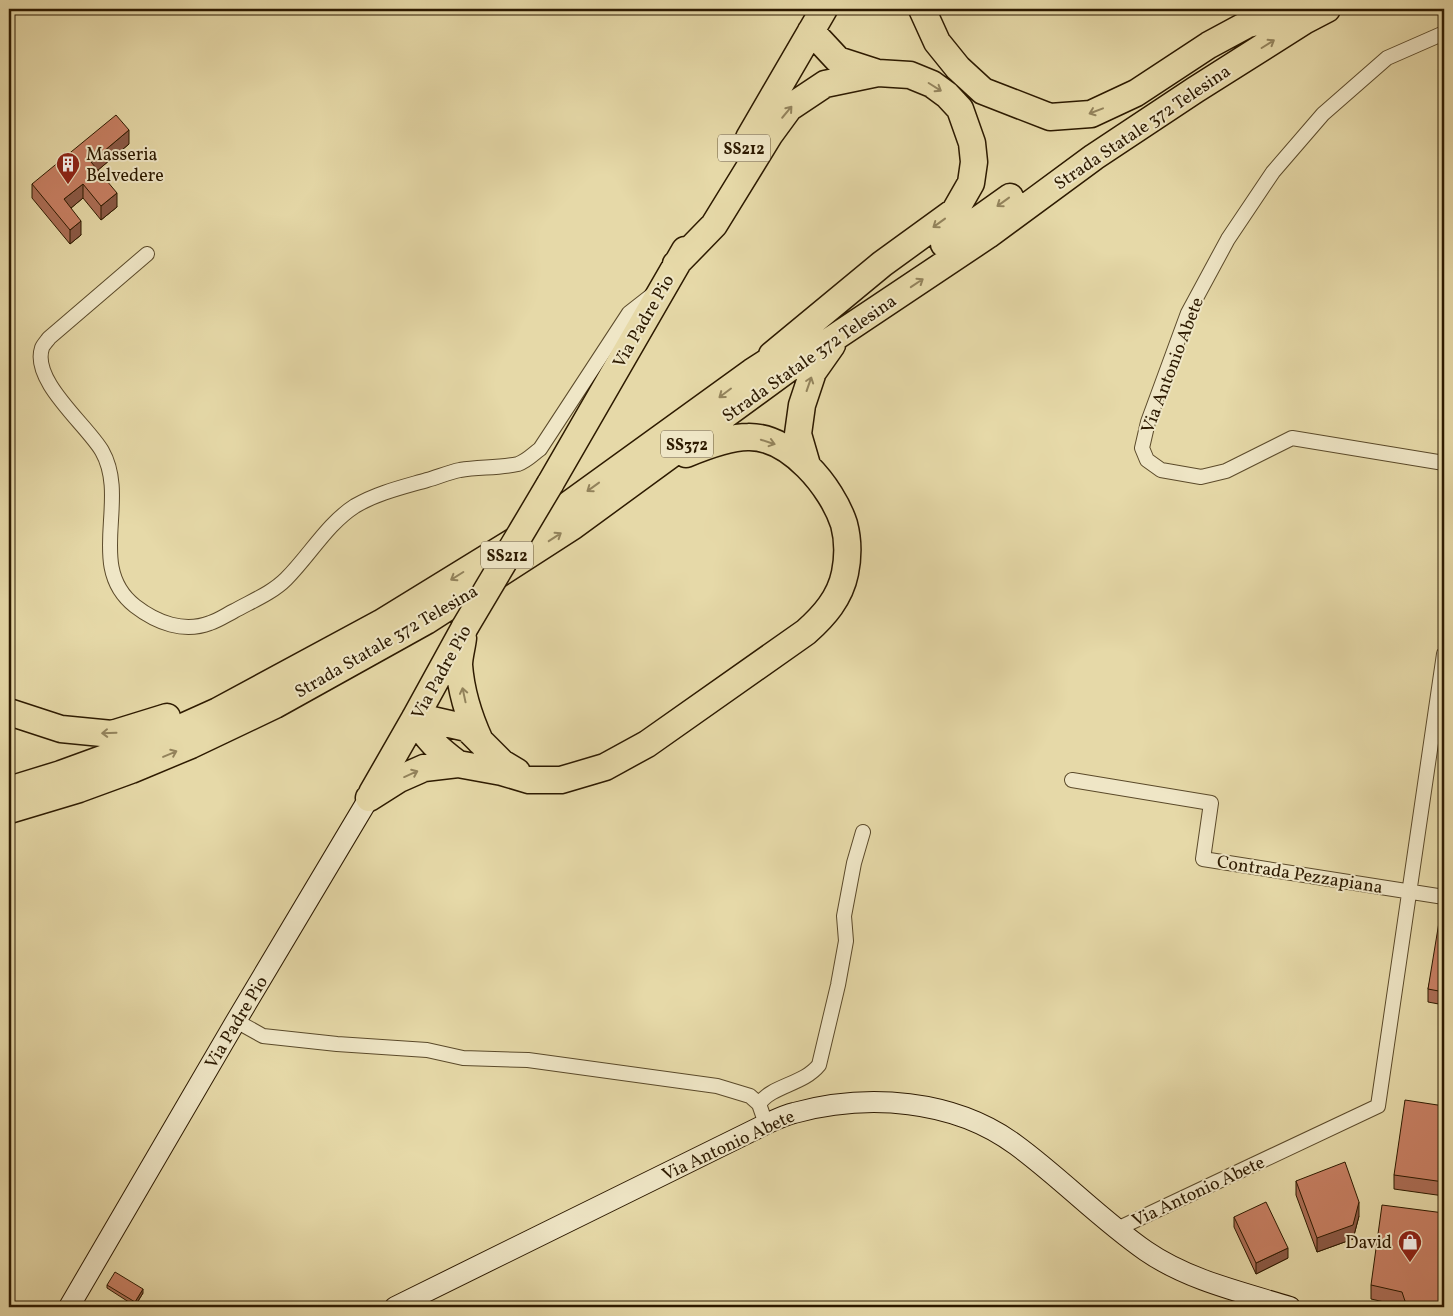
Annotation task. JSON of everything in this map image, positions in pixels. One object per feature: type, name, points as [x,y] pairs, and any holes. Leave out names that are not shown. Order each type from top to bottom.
[{"type":"highway","name":"Via Padre Pio","points":[[369,798],[465,627],[550,484],[824,9]]},
{"type":"highway","points":[[922,9],[937,42],[958,68],[983,91],[1050,117],[1091,114],[1136,93],[1209,45],[1248,24],[1284,13]]},
{"type":"highway","name":"Strada Statale 372 Telesina","points":[[9,810],[79,789],[191,745],[275,705],[426,621],[573,526],[792,366],[988,235],[1094,157],[1195,90],[1304,21],[1327,9]]},
{"type":"highway","name":"Strada Statale 372 Telesina","points":[[9,790],[61,774],[149,742],[218,711],[381,623],[539,526],[752,372],[920,261],[1076,148],[1284,13]]},
{"type":"highway","points":[[752,372],[875,269],[955,211],[971,183],[974,162],[972,143],[960,109],[947,95],[910,75],[878,73],[838,60],[811,31]]},
{"type":"highway","points":[[670,275],[714,226],[770,134],[789,108],[825,84],[878,73]]},
{"type":"highway","points":[[807,465],[798,434],[802,405],[813,372],[839,336]]},
{"type":"highway","points":[[369,798],[399,779],[424,768],[458,764],[502,772],[529,780],[561,780],[605,767],[647,744],[806,632],[824,616],[837,596],[845,574],[848,550],[844,525],[835,502],[807,465],[790,451],[748,436],[708,444],[656,466]]},
{"type":"highway","points":[[465,627],[459,664],[469,716],[480,741]]},
{"type":"highway","points":[[9,712],[61,730],[112,734],[161,720],[238,684],[303,665]]},
{"type":"highway","points":[[415,718],[466,728],[502,763],[529,780]]},
{"type":"highway","points":[[415,718],[425,736],[458,764]]},
{"type":"highway","points":[[9,826],[29,820],[89,794],[131,770]]},
{"type":"main road","name":"Via Padre Pio","points":[[69,1307],[369,798]]},
{"type":"main road","name":"Via Antonio Abete","points":[[395,1307],[766,1124],[793,1113],[852,1102],[899,1104],[944,1111],[993,1129],[1017,1145],[1117,1228]]},
{"type":"main road","points":[[1117,1228],[1146,1251],[1192,1276],[1290,1307]]},
{"type":"street","name":"Via Antonio Abete","points":[[1444,33],[1387,58],[1323,114],[1273,172],[1228,239],[1188,313],[1148,422],[1142,448],[1147,460],[1161,470],[1201,477],[1226,471],[1292,438],[1444,463]]},
{"type":"street","points":[[147,254],[49,338],[42,348],[42,366],[46,379],[55,393],[97,443],[108,461],[112,484],[109,554],[112,574],[122,592],[136,606],[169,626],[190,628],[211,623],[270,592],[286,579],[335,522],[355,506],[387,492],[459,470],[518,464],[528,459],[540,449],[629,313],[670,275]]},
{"type":"street","name":"Via Antonio Abete","points":[[1117,1228],[1378,1106],[1444,654]]},
{"type":"street","name":"Contrada Pezzapiana","points":[[1072,780],[1212,802],[1203,859],[1444,897]]},
{"type":"street","points":[[759,1104],[764,1096],[812,1074],[819,1065],[838,985],[846,941],[844,916],[854,863],[863,832]]},
{"type":"street","points":[[236,1021],[263,1036],[337,1044],[428,1050],[463,1058],[528,1060],[717,1086],[750,1096],[759,1104],[766,1124]]},
{"type":"building","points":[[116,115],[129,130],[91,162],[117,193],[101,206],[83,184],[64,199],[81,221],[70,230],[32,184]]},
{"type":"building","points":[[9,901],[14,902],[12,918],[9,917]]},
{"type":"building","points":[[1440,916],[1444,917],[1444,992],[1428,989]]},
{"type":"building","points":[[1405,1100],[1444,1106],[1444,1182],[1394,1175]]},
{"type":"building","points":[[1345,1162],[1359,1202],[1353,1225],[1317,1238],[1296,1181]]},
{"type":"building","points":[[1266,1202],[1288,1248],[1256,1263],[1234,1217]]},
{"type":"building","name":"David","points":[[1382,1205],[1444,1213],[1444,1298],[1437,1303],[1429,1307],[1412,1307],[1405,1301],[1402,1292],[1371,1285]]},
{"type":"building","points":[[115,1272],[143,1289],[135,1302],[107,1285]]},
{"type":"place","name":"Masseria Belvedere","points":[[68,185]]},
{"type":"place","name":"David","points":[[1410,1263]]}]
